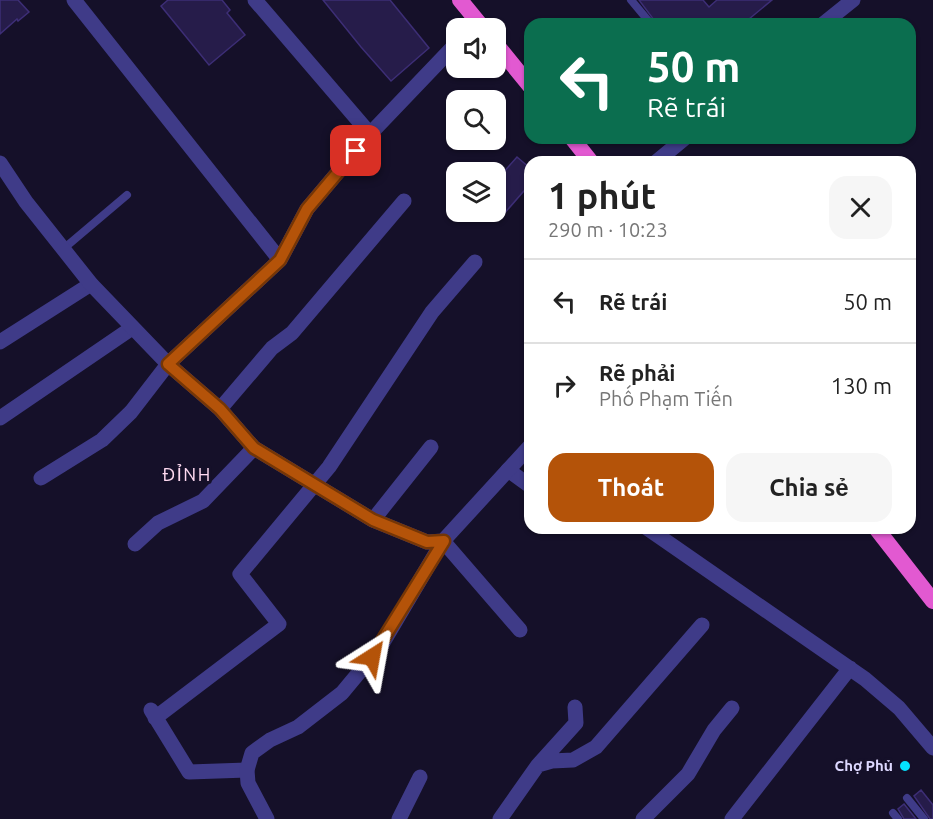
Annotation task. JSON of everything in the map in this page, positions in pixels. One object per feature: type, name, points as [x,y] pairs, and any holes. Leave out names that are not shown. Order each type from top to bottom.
[{"type":"highway","points":[[460,0],[472,18]]},
{"type":"highway","points":[[506,57],[524,79]]},
{"type":"highway","points":[[577,144],[586,156]]},
{"type":"highway","points":[[881,534],[933,601]]},
{"type":"street","points":[[74,0],[280,260]]},
{"type":"street","points":[[255,0],[370,134]]},
{"type":"street","points":[[830,18],[853,0]]},
{"type":"street","points":[[41,478],[102,440],[130,412],[168,364],[280,260],[307,209],[370,134],[446,54]]},
{"type":"street","points":[[663,156],[678,144]]},
{"type":"street","points":[[0,163],[62,250],[91,284],[168,364],[220,409],[254,448],[373,520],[427,542],[444,541]]},
{"type":"street","points":[[220,409],[272,348],[299,326],[404,201]]},
{"type":"street","points":[[247,770],[189,772],[153,714],[279,624],[240,574],[329,467],[432,312],[475,261]]},
{"type":"street","points":[[0,342],[91,284]]},
{"type":"street","points":[[0,418],[132,328]]},
{"type":"street","points":[[373,520],[432,447]]},
{"type":"street","points":[[135,544],[158,523],[203,501],[254,448]]},
{"type":"street","points":[[267,819],[248,783],[247,770],[252,753],[270,740],[298,727],[342,693],[381,646],[444,541],[524,453]]},
{"type":"street","points":[[508,470],[524,482]]},
{"type":"street","points":[[655,534],[850,668],[899,708],[933,747]]},
{"type":"street","points":[[444,541],[520,630]]},
{"type":"street","points":[[538,765],[552,761],[573,760],[596,747],[702,625]]},
{"type":"street","points":[[732,819],[850,668]]},
{"type":"street","points":[[500,819],[538,765],[576,723],[575,707]]},
{"type":"street","points":[[643,819],[688,774],[714,730],[732,708]]},
{"type":"street","points":[[399,819],[420,777]]},
{"type":"lane","points":[[631,0],[646,18]]},
{"type":"lane","points":[[62,250],[127,195]]},
{"type":"lane","points":[[907,798],[924,819]]},
{"type":"building","points":[[0,0],[18,0],[29,12],[0,34]]},
{"type":"building","points":[[168,0],[222,0],[230,10],[227,13],[245,35],[209,65],[161,6]]},
{"type":"building","points":[[323,0],[390,0],[429,48],[391,81]]},
{"type":"building","points":[[639,0],[703,0],[709,7],[717,0],[772,0],[750,18],[652,18]]},
{"type":"building","points":[[517,157],[524,163],[524,191],[506,212],[506,170]]},
{"type":"building","points":[[921,790],[933,805],[933,819],[930,819],[914,796]]},
{"type":"building","points":[[904,804],[916,819],[904,819],[898,809]]},
{"type":"place","name":"Chợ Phủ","points":[[905,766]]},
{"type":"district","name":"ĐỈNH","points":[[187,475]]},
{"type":"route","points":[[356,151],[307,209],[280,260],[168,364],[220,409],[254,448],[373,520],[427,542],[444,541],[381,646],[372,657]]}]
